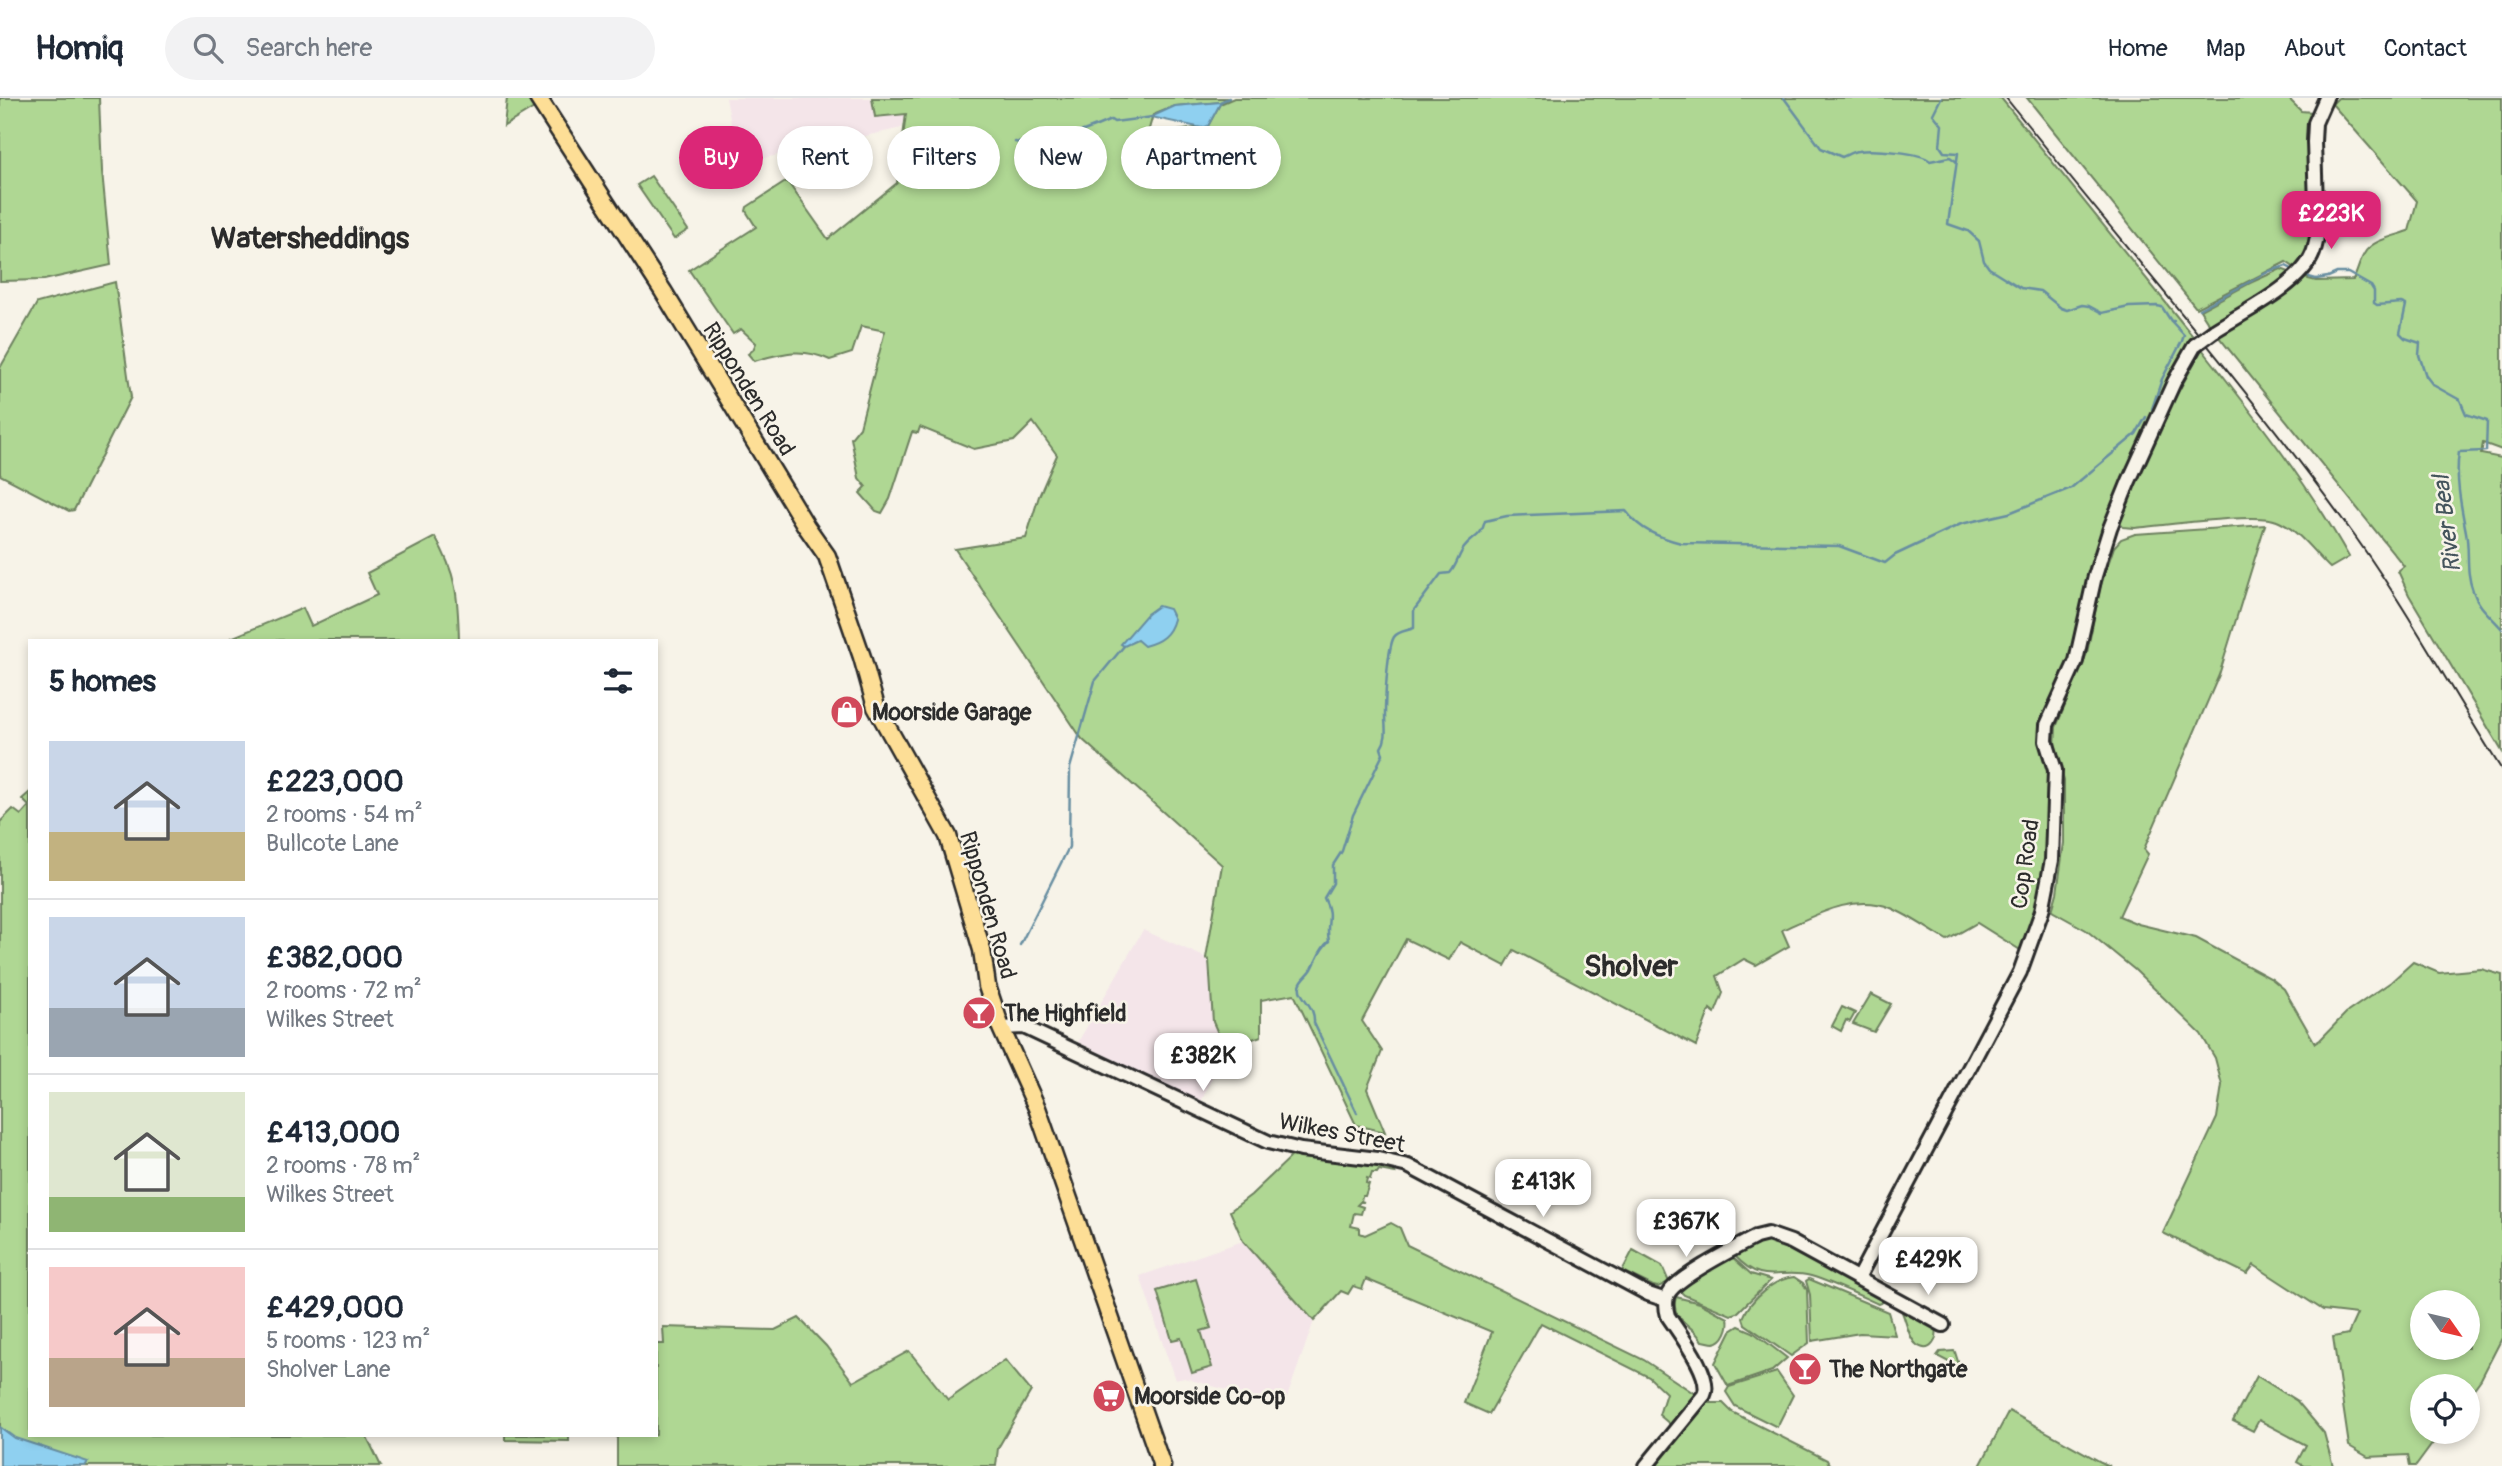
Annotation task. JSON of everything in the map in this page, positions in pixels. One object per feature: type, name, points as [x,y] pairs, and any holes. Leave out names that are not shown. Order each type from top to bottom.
[{"type":"main road","name":"Ripponden Road","points":[[538,98],[663,291],[827,556],[862,657],[876,707],[948,836],[975,924],[988,986],[1001,1028],[1037,1108],[1162,1466]]},
{"type":"street","name":"Cop Road","points":[[1858,1278],[1998,1016],[2020,972],[2042,911],[2054,838],[2055,770],[2046,741],[2047,725],[2076,661],[2095,576],[2110,528],[2151,433],[2174,382],[2195,345],[2284,286],[2306,266],[2313,254],[2318,237],[2315,123],[2326,98]]},
{"type":"street","name":"Wilkes Street","points":[[1001,1028],[1024,1027],[1268,1142],[1301,1150],[1378,1159],[1408,1166],[1647,1294],[1666,1300]]},
{"type":"street","points":[[1646,1466],[1704,1395],[1707,1386],[1704,1374],[1668,1315],[1668,1295],[1679,1283],[1730,1250],[1756,1237],[1768,1234],[1791,1242],[1943,1325]]},
{"type":"shaded area","points":[[726,98],[872,98],[872,104],[906,114],[903,126],[887,126],[887,131],[873,134],[873,126],[777,126],[777,155],[763,158],[763,126],[731,126]]},
{"type":"shaded area","points":[[1143,930],[1209,959],[1213,1022],[1225,1049],[1201,1102],[1078,1042]]},
{"type":"shaded area","points":[[1243,1241],[1314,1321],[1284,1406],[1184,1378],[1175,1380],[1140,1276]]},
{"type":"green space","points":[[0,98],[99,98],[102,171],[111,265],[44,280],[0,281]]},
{"type":"green space","points":[[507,98],[527,98],[534,108],[504,126]]},
{"type":"green space","points":[[872,98],[1229,98],[1221,102],[1175,106],[1153,115],[1150,126],[1121,126],[1121,189],[1281,189],[1281,126],[1208,126],[1220,104],[1234,98],[2001,98],[2195,339],[2132,464],[2072,661],[2041,736],[2049,768],[2046,882],[2025,953],[1977,923],[1947,940],[1891,908],[1877,904],[1849,904],[1822,912],[1782,930],[1789,946],[1756,965],[1744,959],[1717,976],[1723,993],[1715,1013],[1710,1009],[1696,1046],[1514,950],[1505,966],[1460,942],[1449,960],[1406,939],[1362,1021],[1382,1051],[1367,1089],[1385,1132],[1356,1125],[1294,994],[1261,1000],[1261,1036],[1225,1049],[1213,1022],[1209,960],[1206,958],[1222,865],[1082,739],[955,549],[1026,538],[1039,496],[1057,455],[1033,422],[1014,441],[974,449],[920,427],[918,433],[912,432],[890,499],[882,513],[876,511],[860,493],[866,487],[859,478],[851,438],[860,427],[885,331],[861,326],[852,353],[830,360],[801,352],[754,361],[748,354],[756,343],[741,329],[733,334],[689,270],[756,227],[746,211],[747,207],[777,188],[793,189],[828,239],[890,189],[1000,189],[1000,126],[904,126],[906,114],[875,117]]},
{"type":"green space","points":[[2027,98],[2288,98],[2301,111],[2312,112],[2312,244],[2297,269],[2286,262],[2196,308]]},
{"type":"green space","points":[[2338,98],[2502,98],[2502,450],[2483,443],[2481,454],[2502,458],[2502,751],[2409,595],[2398,571],[2404,566],[2218,336],[2301,277],[2316,281],[2353,280],[2367,249],[2384,239],[2409,231],[2417,201],[2332,104]]},
{"type":"green space","points":[[651,176],[688,230],[674,239],[637,185]]},
{"type":"green space","points":[[2281,269],[2292,273],[2211,327],[2200,310]]},
{"type":"green space","points":[[115,282],[131,397],[74,510],[69,511],[0,475],[0,368],[37,303]]},
{"type":"green space","points":[[2202,349],[2298,476],[2349,557],[2330,568],[2292,530],[2277,521],[2266,519],[2230,519],[2135,528],[2123,527],[2120,523],[2138,474]]},
{"type":"green space","points":[[2265,525],[2219,675],[2144,849],[2148,854],[2119,916],[2138,924],[2196,938],[2272,979],[2284,989],[2315,1043],[2346,1013],[2391,982],[2413,962],[2439,973],[2481,969],[2502,975],[2502,1338],[2480,1380],[2480,1374],[2410,1374],[2410,1444],[2432,1444],[2416,1466],[2410,1466],[2408,1455],[2368,1457],[2349,1446],[2333,1337],[2348,1334],[2357,1314],[2323,1310],[2254,1265],[2247,1274],[2163,1233],[2217,1118],[2222,1085],[2215,1058],[2201,1034],[2135,970],[2086,930],[2052,911],[2064,843],[2064,781],[2055,748],[2056,727],[2087,653],[2100,588],[2114,547],[2121,539],[2135,534]]},
{"type":"green space","points":[[435,537],[448,563],[455,587],[459,639],[231,638],[303,608],[311,626],[377,595],[367,573]]},
{"type":"green space","points":[[28,794],[28,805],[22,799]]},
{"type":"green space","points":[[28,807],[28,1437],[367,1437],[381,1466],[0,1466],[0,822],[13,809],[21,815]]},
{"type":"green space","points":[[1871,994],[1891,1004],[1874,1032],[1853,1024]]},
{"type":"green space","points":[[1842,1007],[1855,1013],[1850,1022],[1846,1020],[1841,1031],[1832,1026]]},
{"type":"green space","points":[[1294,1154],[1378,1164],[1393,1169],[1395,1173],[1379,1170],[1372,1173],[1370,1179],[1367,1178],[1366,1183],[1369,1184],[1361,1201],[1364,1202],[1357,1205],[1363,1207],[1361,1214],[1354,1213],[1351,1226],[1360,1228],[1360,1233],[1365,1235],[1391,1223],[1400,1228],[1407,1245],[1644,1360],[1695,1394],[1671,1425],[1659,1415],[1666,1393],[1649,1377],[1541,1323],[1489,1414],[1464,1403],[1492,1332],[1366,1279],[1362,1289],[1353,1286],[1348,1294],[1341,1291],[1314,1321],[1243,1241],[1230,1211]]},
{"type":"green space","points":[[1767,1240],[1780,1243],[1884,1299],[1883,1302],[1878,1304],[1811,1276],[1764,1274],[1746,1266],[1735,1256],[1758,1242]]},
{"type":"green space","points":[[1633,1250],[1662,1266],[1669,1282],[1658,1287],[1653,1286],[1622,1271]]},
{"type":"green space","points":[[1731,1256],[1751,1274],[1771,1280],[1737,1313],[1731,1315],[1684,1295],[1679,1290]]},
{"type":"green space","points":[[1794,1277],[1803,1283],[1807,1290],[1809,1343],[1791,1356],[1745,1324],[1743,1318],[1751,1304],[1764,1291]]},
{"type":"green space","points":[[1196,1279],[1211,1328],[1201,1331],[1212,1367],[1192,1373],[1181,1338],[1172,1340],[1157,1291]]},
{"type":"green space","points":[[1809,1279],[1888,1312],[1895,1335],[1860,1333],[1812,1341],[1810,1295],[1806,1281]]},
{"type":"green space","points":[[1676,1297],[1700,1303],[1728,1318],[1724,1337],[1714,1343],[1702,1341],[1679,1317],[1675,1305]]},
{"type":"green space","points":[[1904,1310],[1936,1327],[1935,1340],[1930,1347],[1922,1348],[1914,1342],[1902,1312]]},
{"type":"green space","points":[[799,1318],[826,1346],[853,1382],[909,1351],[948,1400],[1005,1360],[1031,1391],[998,1448],[996,1466],[617,1466],[617,1437],[658,1437],[658,1344],[664,1344],[663,1327],[775,1330]]},
{"type":"green space","points":[[1739,1326],[1753,1332],[1787,1358],[1772,1371],[1728,1386],[1715,1363],[1731,1331]]},
{"type":"green space","points":[[1954,1351],[1960,1368],[1937,1356],[1940,1352]]},
{"type":"green space","points":[[1777,1372],[1793,1395],[1777,1427],[1735,1406],[1726,1392],[1729,1387]]},
{"type":"green space","points":[[2257,1376],[2297,1401],[2324,1433],[2333,1466],[2304,1466],[2297,1462],[2306,1445],[2259,1420],[2253,1431],[2233,1421]]},
{"type":"green space","points":[[1707,1403],[1723,1403],[1732,1412],[1827,1460],[1829,1464],[1656,1466]]},
{"type":"green space","points":[[2009,1411],[2101,1462],[2110,1466],[1980,1466]]},
{"type":"green space","points":[[505,1437],[569,1437],[569,1441],[505,1440]]},
{"type":"water","points":[[1221,102],[1208,126],[1193,126],[1151,117],[1175,106]]},
{"type":"water","points":[[1158,606],[1169,609],[1174,619],[1167,634],[1144,646],[1137,640],[1124,646],[1121,644],[1147,614]]},
{"type":"water","points":[[0,1427],[15,1438],[88,1462],[85,1466],[0,1466]]},
{"type":"waterway","points":[[1220,102],[1229,98]]},
{"type":"waterway","points":[[1784,98],[1821,148],[1842,157],[1865,150],[1908,153],[1930,161],[1950,157],[1957,162]]},
{"type":"waterway","name":"River Beal","points":[[1941,98],[1933,114],[1942,125],[1940,146],[1944,152],[1958,153],[1948,224],[1968,231],[1979,241],[1984,261],[1989,268],[2021,288],[2040,291],[2067,310],[2082,305],[2102,313],[2129,307],[2157,306],[2162,307],[2171,321],[2174,321]]},
{"type":"waterway","points":[[1095,126],[1111,120],[1114,122],[1153,117]]},
{"type":"waterway","name":"River Beal","points":[[2199,309],[2270,271],[2286,266],[2292,269]]},
{"type":"waterway","name":"River Beal","points":[[2305,276],[2316,279],[2348,273],[2371,286],[2374,303],[2377,305],[2406,305],[2400,333],[2405,338],[2420,343],[2419,355],[2426,376],[2433,385],[2460,400],[2466,414],[2487,421],[2486,451],[2459,452],[2458,482],[2467,539],[2468,568],[2475,597],[2502,629]]},
{"type":"waterway","points":[[2152,409],[2162,379],[2184,335],[2172,322]]},
{"type":"waterway","points":[[1357,1113],[1314,1023],[1312,1010],[1301,993],[1300,986],[1329,941],[1329,915],[1324,898],[1333,883],[1333,865],[1342,851],[1353,815],[1383,754],[1381,748],[1385,736],[1387,675],[1394,637],[1414,628],[1414,610],[1441,574],[1450,573],[1464,548],[1479,534],[1485,521],[1507,516],[1626,511],[1650,532],[1681,543],[1839,546],[1885,563],[1895,555],[1961,524],[2009,513],[2071,488],[2136,434],[2146,417]]},
{"type":"waterway","points":[[1020,945],[1069,847],[1070,768],[1095,681],[1124,646]]},
{"type":"tram line","points":[[2006,98],[2219,360],[2343,520],[2405,612],[2502,770]]},
{"type":"place","name":"Moorside Garage","points":[[847,712]]},
{"type":"place","name":"The Highfield","points":[[979,1013]]},
{"type":"place","name":"The Northgate","points":[[1805,1369]]},
{"type":"place","name":"Moorside Co-op","points":[[1109,1396]]},
{"type":"district","name":"Watersheddings","points":[[310,238]]},
{"type":"district","name":"Sholver","points":[[1631,966]]}]
